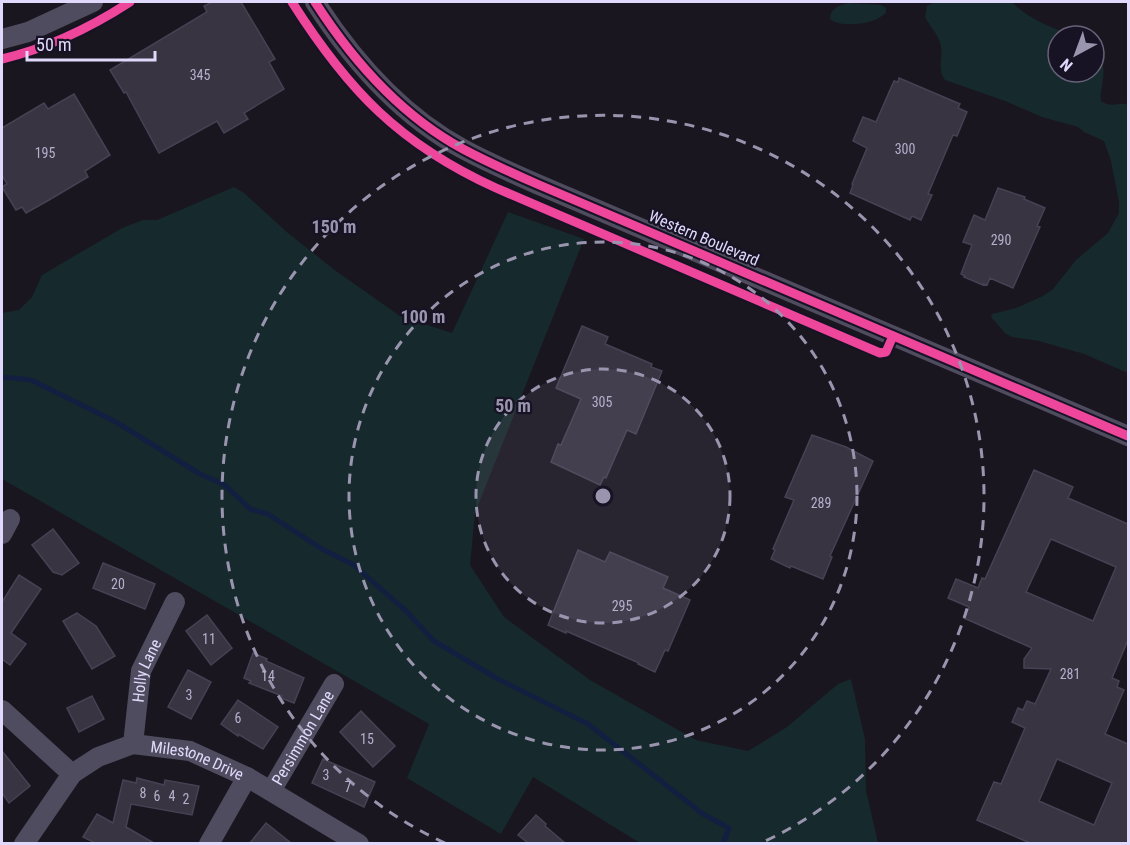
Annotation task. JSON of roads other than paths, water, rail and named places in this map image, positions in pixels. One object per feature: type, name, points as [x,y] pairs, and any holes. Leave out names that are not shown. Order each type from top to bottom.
[{"type":"street","points":[[2,39],[28,32],[93,2]]},
{"type":"street","name":"Western Boulevard","points":[[315,2],[356,60],[384,90],[423,123],[461,148],[526,179],[1128,436]]},
{"type":"street","name":"Holly Lane","points":[[133,744],[141,671],[175,602]]},
{"type":"street","name":"Persimmon Lane","points":[[271,791],[334,684]]},
{"type":"street","points":[[2,710],[72,774]]},
{"type":"street","name":"Milestone Drive","points":[[24,843],[72,774],[98,757],[133,744],[190,751],[247,777],[359,843]]},
{"type":"street","points":[[209,843],[247,777]]},
{"type":"waterway","points":[[2,377],[31,380],[116,422],[200,474],[225,485],[250,509],[268,514],[322,549],[354,565],[406,611],[434,641],[498,679],[588,724],[703,814],[729,828],[723,844]]}]
